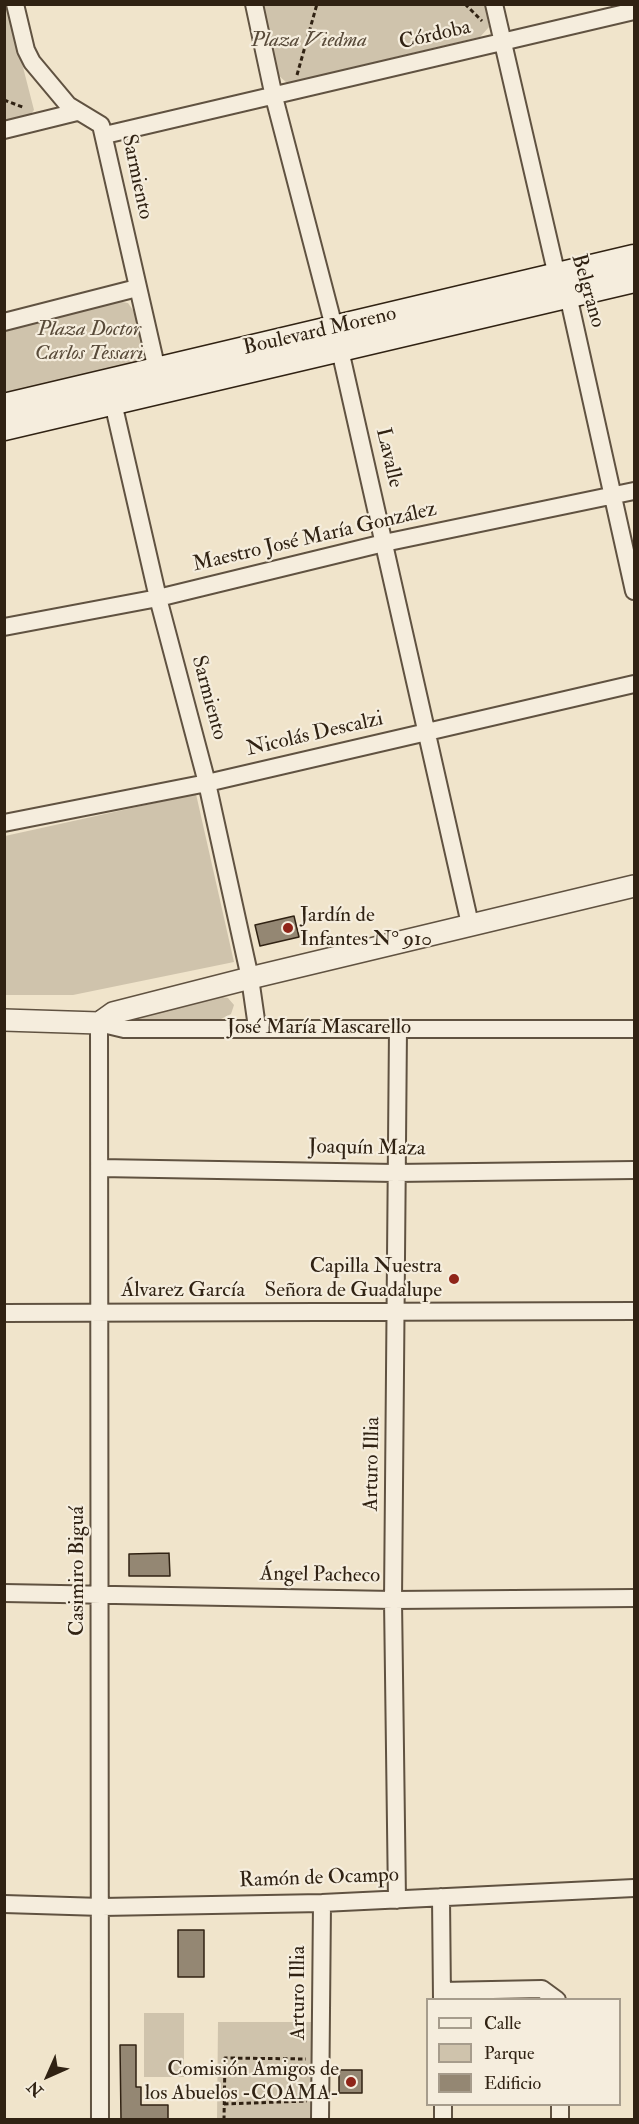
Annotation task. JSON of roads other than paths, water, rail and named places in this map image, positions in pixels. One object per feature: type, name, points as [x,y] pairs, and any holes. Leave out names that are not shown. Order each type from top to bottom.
[{"type":"main road","name":"Boulevard Moreno","points":[[563,286],[634,257]]},
{"type":"main road","name":"Boulevard Moreno","points":[[4,428],[110,392],[336,338],[563,286],[634,280]]},
{"type":"main road","name":"Boulevard Moreno","points":[[4,406],[110,392]]},
{"type":"street","name":"Sarmiento","points":[[15,4],[32,62],[68,105],[101,125],[105,135],[136,288],[160,380]]},
{"type":"street","name":"Lavalle","points":[[254,4],[283,95],[425,733],[470,924]]},
{"type":"street","name":"Belgrano","points":[[494,4],[634,591]]},
{"type":"street","name":"Córdoba","points":[[105,135],[634,11]]},
{"type":"street","points":[[4,129],[77,111]]},
{"type":"street","points":[[4,321],[136,288]]},
{"type":"street","name":"Sarmiento","points":[[110,392],[158,598],[207,783],[250,978],[257,1027]]},
{"type":"street","name":"Maestro José María González","points":[[4,627],[158,598],[384,543],[634,491]]},
{"type":"street","name":"Nicolás Descalzi","points":[[4,823],[207,783],[634,684]]},
{"type":"street","points":[[99,1023],[113,1012],[634,886]]},
{"type":"street","name":"José María Mascarello","points":[[4,1020],[99,1023],[124,1029],[257,1027],[634,1029]]},
{"type":"street","name":"Casimiro Biguá","points":[[99,1023],[102,1907],[100,2120]]},
{"type":"street","name":"Arturo Illia","points":[[397,1900],[393,1600],[398,1312],[395,1173],[398,1029]]},
{"type":"street","name":"Joaquín Maza","points":[[100,1168],[395,1173],[634,1170]]},
{"type":"street","name":"Álvarez García","points":[[4,1313],[634,1311]]},
{"type":"street","name":"Ángel Pacheco","points":[[4,1593],[393,1600],[634,1598]]},
{"type":"street","name":"Ramón de Ocampo","points":[[4,1904],[102,1907],[322,1903],[634,1888]]},
{"type":"street","points":[[441,1897],[442,1995],[542,1989],[556,1998]]},
{"type":"street","name":"Arturo Illia","points":[[320,2120],[322,1903]]},
{"type":"place","name":"Jardín de Infantes N° 910","points":[[288,928]]},
{"type":"place","name":"Capilla Nuestra Señora de Guadalupe","points":[[454,1279]]},
{"type":"place","name":"Comisión Amigos de los Abuelos -COAMA-","points":[[351,2082]]},
{"type":"park label","name":"Plaza Viedma","points":[[309,41]]},
{"type":"park label","name":"Plaza Doctor Carlos Tessari","points":[[89,342]]}]
